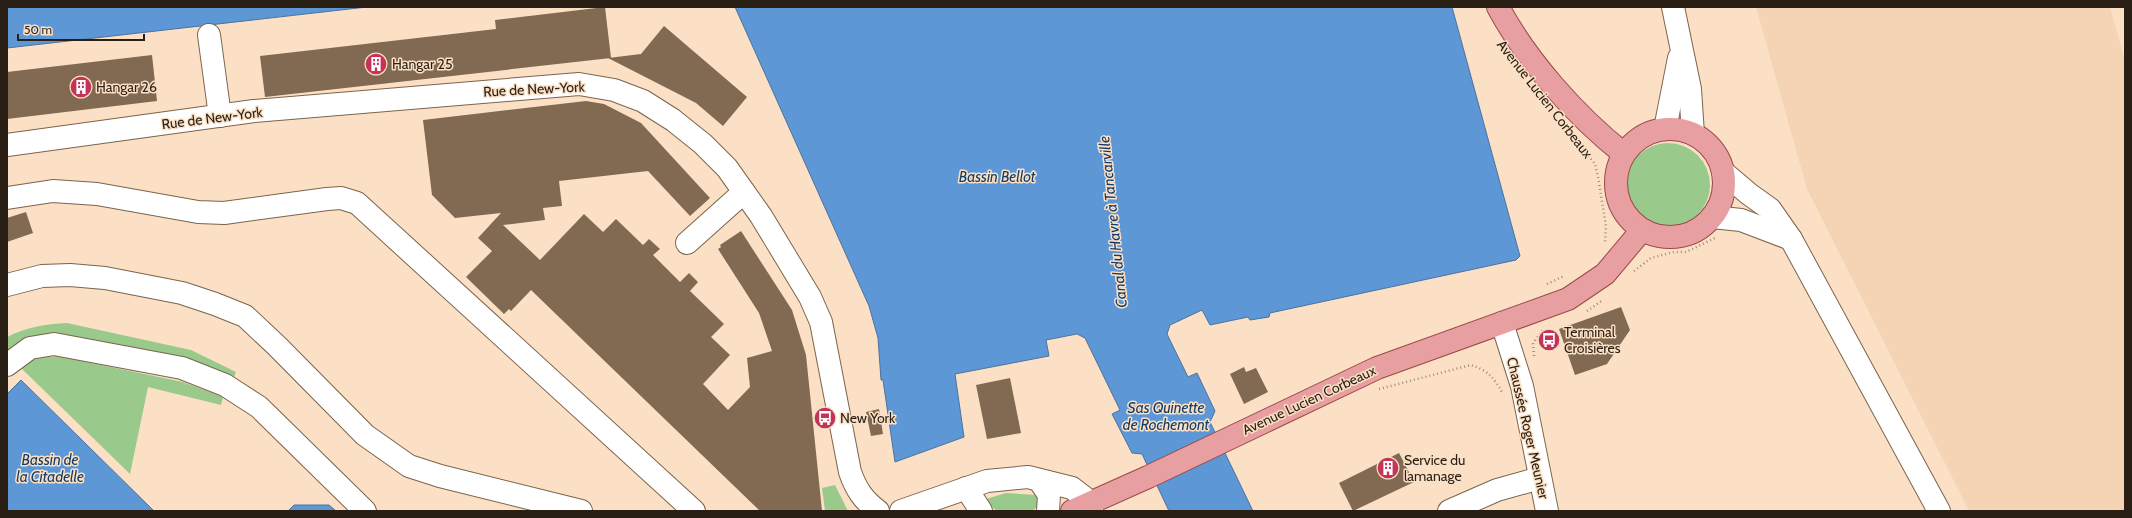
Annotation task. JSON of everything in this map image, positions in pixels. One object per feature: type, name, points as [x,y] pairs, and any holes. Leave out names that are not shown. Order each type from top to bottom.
[{"type":"main road","name":"Avenue Lucien Corbeaux","points":[[1498,7],[1519,41],[1544,76],[1604,137],[1624,154]]},
{"type":"main road","points":[[1665,128],[1679,129],[1693,134],[1712,149],[1719,160],[1723,172],[1722,196],[1715,227],[1701,228],[1687,234],[1672,237],[1656,235],[1642,230],[1629,218],[1620,204],[1616,187],[1617,170],[1624,154],[1631,144],[1641,136],[1665,128]]},
{"type":"main road","name":"Avenue Lucien Corbeaux","points":[[1084,509],[1224,440],[1377,368],[1553,304],[1582,291],[1605,274],[1642,230]]},
{"type":"street","points":[[1672,7],[1690,89],[1693,134]]},
{"type":"street","points":[[209,35],[220,116]]},
{"type":"street","points":[[1665,128],[1681,49]]},
{"type":"street","name":"Rue de New-York","points":[[7,145],[254,111],[579,84],[614,90],[643,101],[673,120],[703,144],[727,168],[761,216],[806,290],[821,322],[850,472],[856,490],[867,503],[878,511]]},
{"type":"street","points":[[1723,172],[1749,194],[1770,209],[1791,239],[1939,511]]},
{"type":"street","points":[[7,198],[60,192],[97,194],[198,212],[224,213],[327,199],[341,198],[357,203],[694,511]]},
{"type":"street","points":[[687,243],[744,192]]},
{"type":"street","points":[[1715,227],[1741,220],[1791,239]]},
{"type":"street","points":[[7,285],[42,276],[70,275],[105,278],[182,293],[215,304],[245,316],[277,346],[365,435],[409,466],[440,476],[582,511]]},
{"type":"street","name":"Chaussée Roger Meunier","points":[[1502,323],[1522,386],[1547,511]]},
{"type":"street","points":[[7,365],[30,348],[54,344],[182,368],[225,385],[260,407],[365,511]]},
{"type":"street","points":[[901,511],[987,481],[1028,477],[1072,488],[1085,498],[1084,509]]},
{"type":"street","points":[[1449,511],[1497,490],[1540,478]]},
{"type":"street","points":[[1039,480],[1049,495],[1048,511]]},
{"type":"street","points":[[966,488],[981,511]]},
{"type":"path","name":"Avenue Lucien Corbeaux","points":[[1572,134],[1595,164],[1606,226],[1606,243],[1602,247]]},
{"type":"path","points":[[1633,272],[1651,258],[1674,252],[1686,252],[1715,227]]},
{"type":"path","points":[[1553,304],[1545,285],[1568,274]]},
{"type":"path","points":[[1585,312],[1597,306],[1607,296]]},
{"type":"path","points":[[1534,358],[1533,343],[1545,328]]},
{"type":"path","points":[[1375,389],[1382,390],[1471,365],[1484,369],[1495,380],[1507,400]]},
{"type":"shaded area","points":[[1756,7],[2110,7],[2125,61],[2125,511],[1969,511],[1807,189]]},
{"type":"green space","points":[[1668,143],[1684,146],[1698,155],[1707,169],[1710,185],[1707,201],[1698,215],[1684,224],[1668,227],[1652,224],[1638,215],[1629,201],[1626,185],[1629,169],[1638,155],[1652,146]]},
{"type":"green space","points":[[67,323],[191,350],[236,372],[233,380],[28,340],[7,350],[7,337],[36,327]]},
{"type":"green space","points":[[58,356],[183,382],[223,397],[221,405],[148,387],[130,474],[20,367],[34,360]]},
{"type":"green space","points":[[835,485],[848,511],[825,511],[822,488]]},
{"type":"green space","points":[[1006,493],[1037,495],[1040,505],[1032,511],[999,511],[994,509],[986,499]]},
{"type":"water","points":[[7,7],[367,7],[7,48]]},
{"type":"water","name":"Bassin Bellot","points":[[735,7],[1452,7],[1520,256],[1516,260],[1270,313],[1269,317],[1250,320],[1248,317],[1210,325],[1202,310],[1170,325],[1167,334],[1188,377],[1197,373],[1215,411],[1210,422],[1253,511],[1169,511],[1142,454],[1132,453],[1112,414],[1120,410],[1085,338],[1077,334],[1046,340],[1049,356],[955,374],[964,437],[895,462],[883,380],[881,380],[878,338],[869,306]]},
{"type":"water","name":"Bassin de la Citadelle","points":[[21,380],[154,511],[7,511],[7,394]]},
{"type":"water","points":[[294,505],[329,505],[336,511],[288,511]]},
{"type":"building","name":"Hangar 25","points":[[605,7],[611,58],[265,97],[260,56],[496,29],[495,20]]},
{"type":"building","points":[[664,26],[747,97],[723,126],[696,103],[608,58],[641,54]]},
{"type":"building","name":"Hangar 26","points":[[152,55],[157,101],[7,119],[7,72]]},
{"type":"building","points":[[586,101],[604,104],[641,123],[710,198],[690,216],[648,171],[559,181],[562,206],[543,208],[545,220],[503,225],[540,260],[584,214],[603,232],[616,219],[643,245],[649,239],[660,249],[653,255],[680,282],[689,273],[698,282],[690,291],[724,324],[711,337],[730,355],[703,384],[728,410],[750,387],[747,358],[772,351],[759,313],[718,249],[721,247],[720,245],[741,231],[792,310],[806,355],[822,511],[760,511],[531,290],[511,311],[509,309],[504,314],[466,277],[492,251],[478,238],[501,213],[455,218],[432,195],[423,120]]},
{"type":"building","points":[[26,212],[33,233],[7,242],[7,218]]},
{"type":"building","points":[[1621,307],[1630,330],[1607,364],[1575,375],[1559,329]]},
{"type":"building","points":[[1244,367],[1246,372],[1256,368],[1268,392],[1244,404],[1230,374]]},
{"type":"building","points":[[1010,378],[1021,433],[987,439],[976,385]]},
{"type":"building","points":[[879,409],[883,434],[871,436],[866,412]]},
{"type":"building","name":"Service du lamanage","points":[[1399,453],[1414,482],[1353,511],[1339,483]]},
{"type":"place","name":"Hangar 25","points":[[376,64]]},
{"type":"place","name":"Hangar 26","points":[[81,87]]},
{"type":"place","name":"Terminal Croisières","points":[[1549,340]]},
{"type":"place","name":"New York","points":[[825,418]]},
{"type":"place","name":"Service du lamanage","points":[[1388,468]]},
{"type":"water label","name":"Canal du Havre à Tancarville","points":[[1113,222]]},
{"type":"water label","name":"Sas Quinette de Rochemont","points":[[1166,416]]}]
